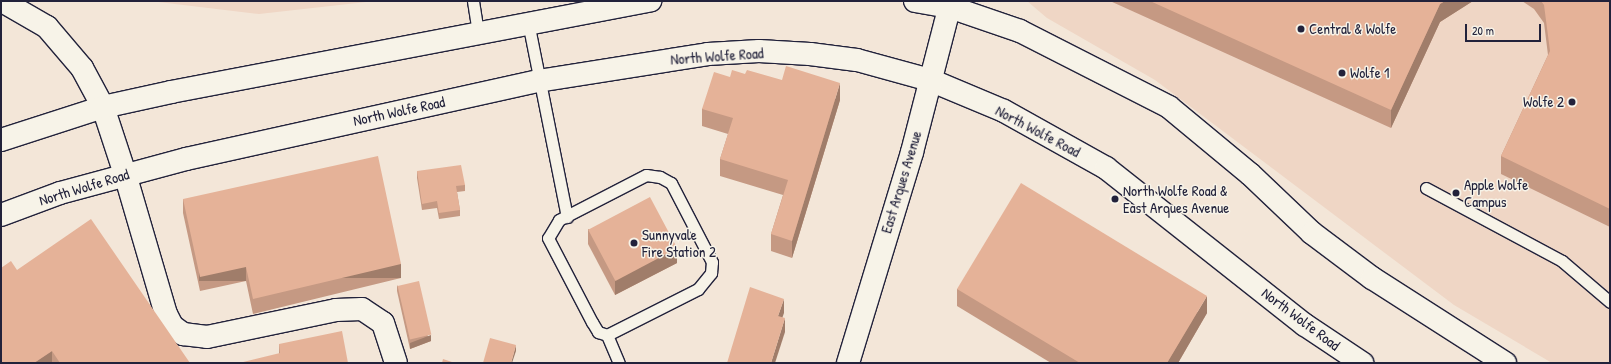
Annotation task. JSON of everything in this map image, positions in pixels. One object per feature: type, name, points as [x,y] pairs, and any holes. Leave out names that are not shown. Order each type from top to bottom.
[{"type":"main road","points":[[1,140],[102,107],[528,22],[650,1]]},
{"type":"main road","points":[[915,1],[951,4],[1020,31],[1169,107],[1250,174],[1312,233],[1372,278],[1505,363]]},
{"type":"main road","name":"East Arques Avenue","points":[[848,363],[951,4]]},
{"type":"main road","points":[[10,6],[47,27],[71,53],[102,107],[125,174],[166,314],[172,326],[183,334],[206,337],[336,310],[362,309],[383,323],[396,363]]},
{"type":"main road","name":"North Wolfe Road","points":[[1,215],[60,193],[125,174],[538,81],[626,65],[759,51],[857,60],[930,80],[1004,111],[1129,183],[1305,325],[1362,363]]},
{"type":"lane","points":[[473,1],[478,32]]},
{"type":"lane","points":[[528,22],[538,81],[567,216]]},
{"type":"lane","points":[[646,175],[660,177],[671,183],[712,262],[711,273],[698,289],[607,335],[598,332],[550,246],[552,228],[567,216],[646,175]]},
{"type":"lane","points":[[1426,188],[1562,261],[1610,302]]},
{"type":"lane","points":[[607,335],[619,363]]},
{"type":"shaded area","points":[[150,1],[375,1],[259,14]]},
{"type":"shaded area","name":"Apple Wolfe Campus","points":[[1027,1],[1610,1],[1610,363],[1552,363],[1454,305],[1155,80],[1047,18]]},
{"type":"building","name":"Central & Wolfe","points":[[1150,1],[1445,1],[1440,4],[1391,110]]},
{"type":"building","name":"Wolfe 2","points":[[1541,1],[1610,1],[1610,209],[1501,156],[1550,51],[1544,5]]},
{"type":"building","points":[[786,66],[840,83],[792,241],[771,234],[788,180],[720,159],[733,118],[702,109],[714,72],[730,77],[732,70],[745,74],[747,70],[782,80]]},
{"type":"building","points":[[378,156],[401,264],[253,299],[246,267],[200,277],[183,199]]},
{"type":"building","points":[[461,165],[465,185],[456,186],[460,210],[439,213],[437,201],[422,204],[417,171]]},
{"type":"building","points":[[1021,183],[1207,296],[1167,363],[1080,363],[957,289]]},
{"type":"building","points":[[650,197],[677,248],[615,281],[588,230]]},
{"type":"building","points":[[91,219],[190,363],[60,363],[52,351],[34,363],[1,363],[1,268],[11,261],[17,270]]},
{"type":"building","points":[[419,281],[431,335],[410,340],[398,286]]},
{"type":"building","points":[[750,287],[784,299],[778,316],[785,318],[771,363],[727,363]]},
{"type":"building","points":[[342,331],[348,363],[239,363],[280,353],[279,344]]},
{"type":"building","points":[[490,338],[516,345],[511,363],[483,363]]},
{"type":"building","points":[[443,359],[455,363],[442,363]]},
{"type":"place","name":"Central & Wolfe","points":[[1301,29]]},
{"type":"place","name":"Wolfe 1","points":[[1342,73]]},
{"type":"place","name":"Wolfe 2","points":[[1572,102]]},
{"type":"place","name":"Apple Wolfe Campus","points":[[1456,193]]},
{"type":"place","name":"North Wolfe Road & East Arques Avenue","points":[[1115,199]]},
{"type":"place","name":"Sunnyvale Fire Station 2","points":[[634,243]]}]
